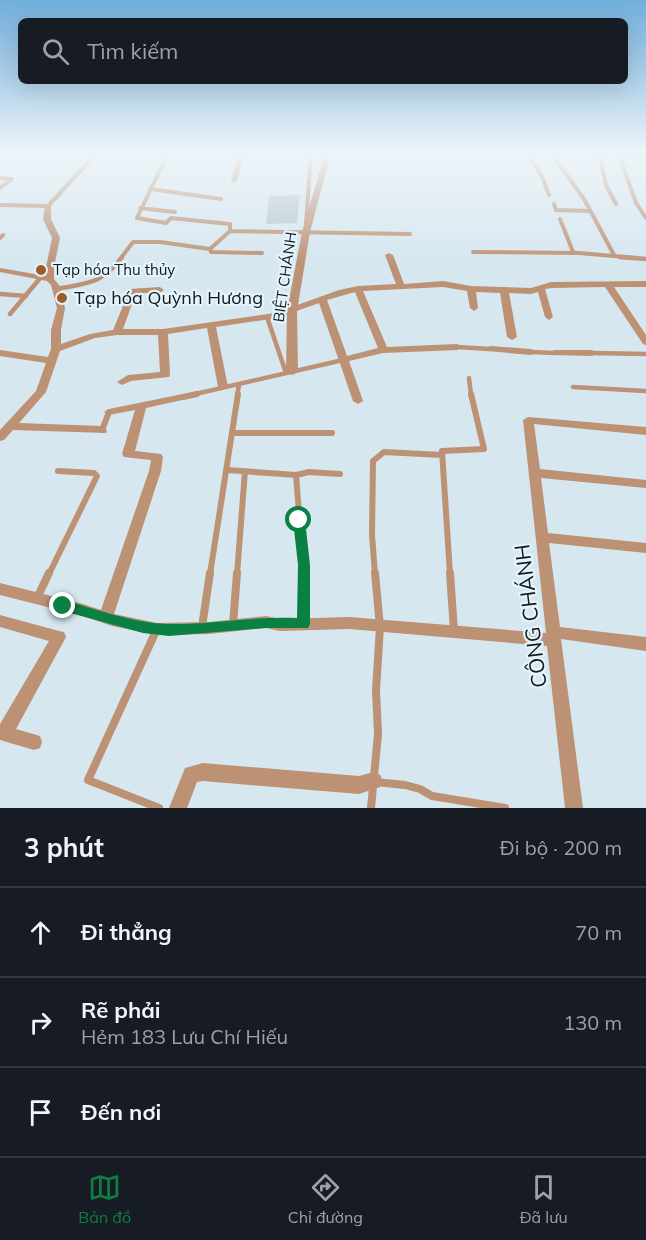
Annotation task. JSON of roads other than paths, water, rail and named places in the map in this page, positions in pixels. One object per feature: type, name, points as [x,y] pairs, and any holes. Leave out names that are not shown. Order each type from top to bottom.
[{"type":"street","points":[[46,278],[56,238],[47,219],[48,206],[62,191]]},
{"type":"street","name":"BIỆT CHÁNH","points":[[289,372],[292,311],[306,232],[317,191]]},
{"type":"street","points":[[389,255],[400,287]]},
{"type":"street","points":[[0,270],[46,278],[57,290],[61,308],[56,330],[56,349],[41,392],[0,436]]},
{"type":"street","points":[[56,349],[93,336],[117,332],[163,332],[267,316],[292,311],[339,292],[358,289],[443,284],[504,291],[541,289],[559,285],[646,284]]},
{"type":"street","points":[[609,286],[646,342]]},
{"type":"street","points":[[358,289],[382,350]]},
{"type":"street","points":[[471,289],[474,308]]},
{"type":"street","points":[[541,289],[549,317]]},
{"type":"street","points":[[117,332],[133,291],[160,290]]},
{"type":"street","points":[[504,291],[512,337]]},
{"type":"street","points":[[322,299],[358,401]]},
{"type":"street","points":[[211,325],[223,387]]},
{"type":"street","points":[[122,382],[128,378],[165,375],[163,332]]},
{"type":"street","points":[[343,360],[382,350],[457,347]]},
{"type":"street","points":[[490,349],[531,352]]},
{"type":"street","points":[[0,353],[52,361]]},
{"type":"street","points":[[555,353],[592,353]]},
{"type":"street","points":[[109,412],[141,408],[183,397]]},
{"type":"street","points":[[106,618],[155,471],[157,458],[128,454],[141,408]]},
{"type":"street","name":"CÔNG CHÁNH","points":[[574,808],[528,420],[646,431]]},
{"type":"street","points":[[11,426],[102,430]]},
{"type":"street","points":[[534,473],[646,484]]},
{"type":"street","points":[[543,537],[646,548]]},
{"type":"street","points":[[0,589],[106,618],[157,629],[202,628],[266,622],[349,623],[380,627],[554,636],[646,644]]},
{"type":"street","points":[[0,621],[60,637],[2,733],[34,742]]},
{"type":"street","points":[[178,808],[191,774],[202,772],[359,785],[374,781]]},
{"type":"lane","points":[[149,191],[136,216],[140,220],[166,223],[171,218],[230,224],[230,231]]},
{"type":"lane","points":[[162,191],[221,199]]},
{"type":"lane","points":[[306,232],[309,191]]},
{"type":"lane","points":[[547,191],[549,195]]},
{"type":"lane","points":[[576,191],[614,255]]},
{"type":"lane","points":[[609,191],[616,204]]},
{"type":"lane","points":[[632,191],[636,203],[646,218]]},
{"type":"lane","points":[[554,204],[556,210],[590,211]]},
{"type":"lane","points":[[0,205],[48,206]]},
{"type":"lane","points":[[140,208],[175,212]]},
{"type":"lane","points":[[560,219],[573,252]]},
{"type":"lane","points":[[210,249],[230,231],[410,234]]},
{"type":"lane","points":[[57,290],[86,284],[109,274],[133,242],[160,242],[233,254],[262,253]]},
{"type":"lane","points":[[473,252],[573,252],[646,259]]},
{"type":"lane","points":[[10,314],[46,278]]},
{"type":"lane","points":[[0,294],[26,296]]},
{"type":"lane","points":[[267,316],[289,372]]},
{"type":"lane","points":[[457,347],[490,349]]},
{"type":"lane","points":[[531,352],[555,353]]},
{"type":"lane","points":[[592,353],[646,354]]},
{"type":"lane","points":[[183,397],[343,360]]},
{"type":"lane","points":[[454,631],[442,451],[484,449],[471,398],[469,378]]},
{"type":"lane","points":[[202,628],[239,385]]},
{"type":"lane","points":[[573,387],[646,391]]},
{"type":"lane","points":[[102,430],[109,412]]},
{"type":"lane","points":[[233,433],[332,433]]},
{"type":"lane","points":[[371,808],[378,734],[376,690],[380,627],[372,535],[373,460],[384,452],[442,455]]},
{"type":"lane","points":[[227,470],[296,475],[309,472],[340,474]]},
{"type":"lane","points":[[37,598],[97,478],[97,474],[94,473],[58,471]]},
{"type":"lane","points":[[233,626],[245,471]]},
{"type":"lane","points":[[296,475],[304,565],[303,624]]},
{"type":"lane","points":[[157,629],[88,780],[159,808]]},
{"type":"lane","points":[[374,781],[411,785],[424,789],[432,796],[505,808]]},
{"type":"place","name":"Tạp hóa Thu thủy","points":[[41,270]]},
{"type":"place","name":"Tạp hóa Quỳnh Hương","points":[[62,298]]}]
